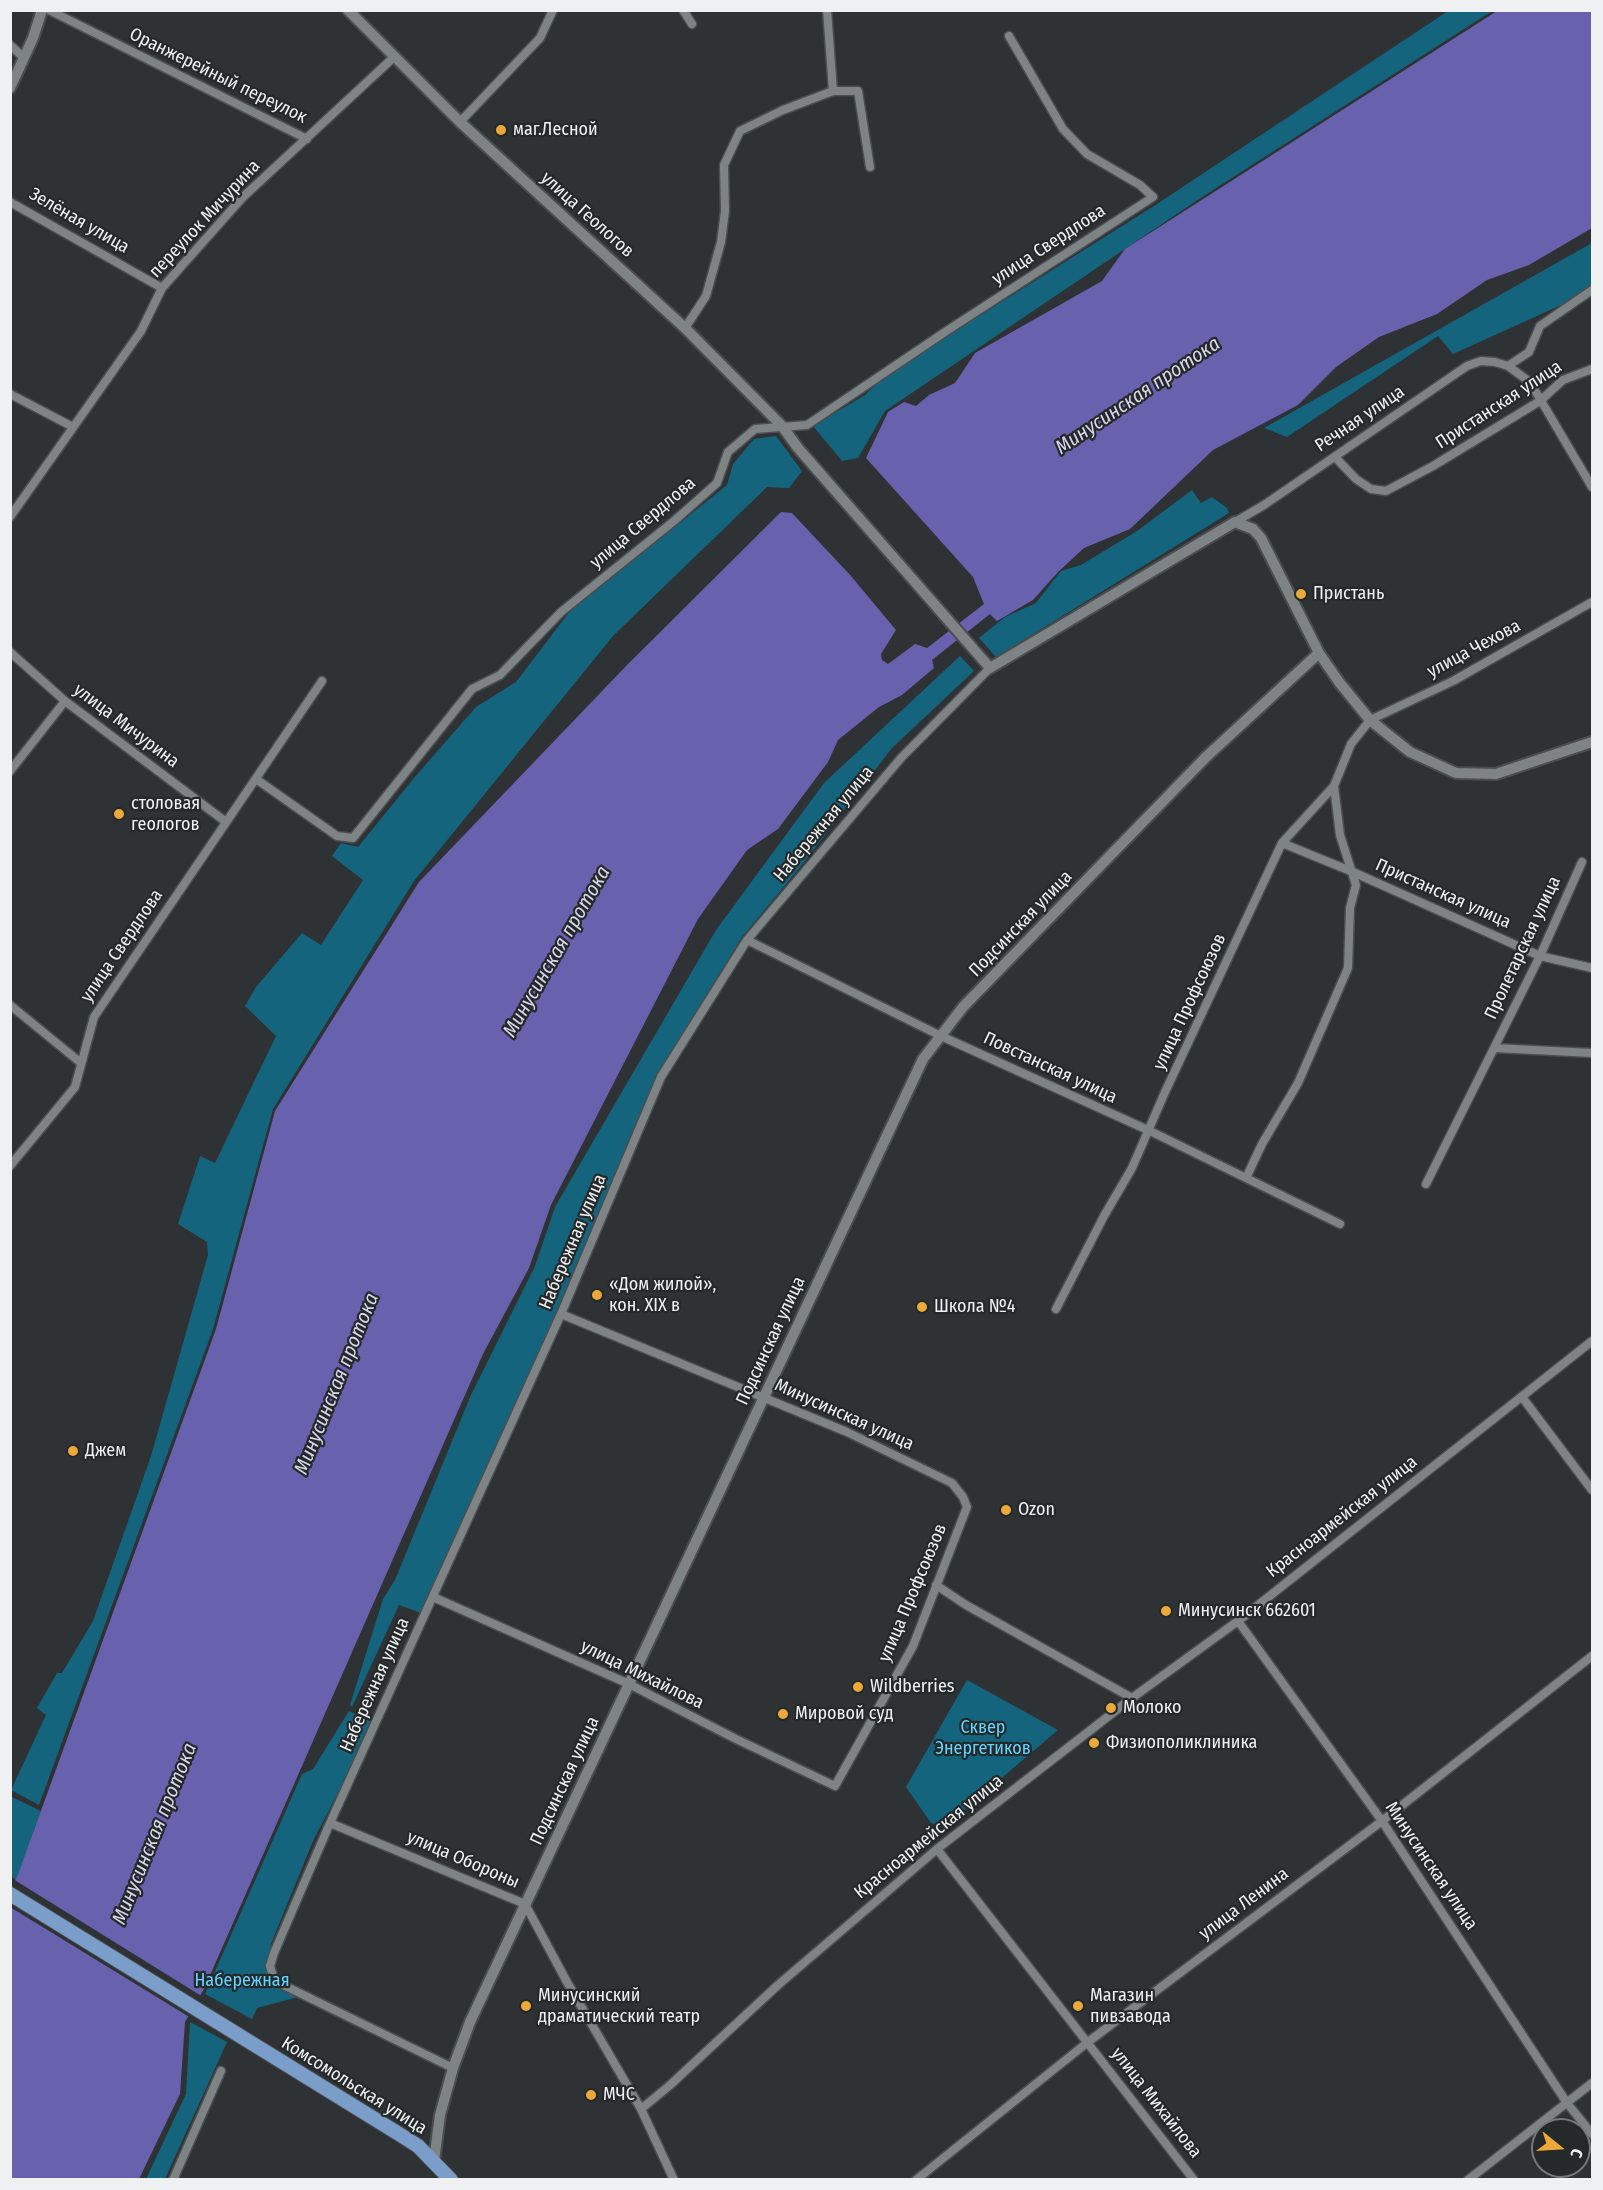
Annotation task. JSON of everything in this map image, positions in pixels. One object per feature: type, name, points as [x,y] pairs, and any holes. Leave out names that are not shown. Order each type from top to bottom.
[{"type":"main road","name":"Комсомольская улица","points":[[10,1894],[418,2146],[451,2180]]},
{"type":"street","points":[[10,88],[33,38],[42,10]]},
{"type":"street","name":"Оранжерейный переулок","points":[[49,10],[307,139]]},
{"type":"street","name":"улица Геологов","points":[[348,10],[460,122],[685,328],[783,426],[798,447],[990,668]]},
{"type":"street","points":[[460,122],[540,38],[553,10]]},
{"type":"street","points":[[683,10],[692,24]]},
{"type":"street","points":[[826,10],[833,90]]},
{"type":"street","name":"улица Свердлова","points":[[256,779],[337,836],[353,838],[472,689],[500,675],[561,612],[674,521],[717,483],[728,452],[755,429],[807,425],[1153,197],[1140,184],[1087,154],[1063,129],[1009,36]]},
{"type":"street","points":[[10,45],[23,57]]},
{"type":"street","name":"переулок Мичурина","points":[[10,517],[141,331],[162,288],[242,198],[394,57]]},
{"type":"street","points":[[685,328],[706,296],[721,242],[725,211],[724,165],[740,131],[783,110],[833,90],[858,91],[870,167]]},
{"type":"street","name":"Зелёная улица","points":[[10,202],[162,288]]},
{"type":"street","points":[[1593,290],[1540,326],[1529,352],[1508,366],[1530,382],[1593,487]]},
{"type":"street","name":"Речная улица","points":[[1234,522],[1335,457],[1467,366],[1481,361],[1508,366]]},
{"type":"street","name":"Пристанская улица","points":[[1335,457],[1356,479],[1371,489],[1386,492],[1540,400],[1563,380],[1593,369]]},
{"type":"street","points":[[10,394],[73,427]]},
{"type":"street","points":[[1234,522],[1253,529],[1261,538],[1319,653],[1339,682],[1370,720],[1410,752],[1456,773],[1497,774],[1593,742]]},
{"type":"street","name":"Набережная улица","points":[[453,2068],[279,1983],[273,1976],[270,1966],[330,1822],[561,1314],[661,1077],[747,940],[901,758],[990,668],[1234,522]]},
{"type":"street","name":"улица Чехова","points":[[1370,720],[1454,681],[1593,602]]},
{"type":"street","name":"улица Мичурина","points":[[10,652],[65,701],[226,822]]},
{"type":"street","name":"Подсинская улица","points":[[434,2161],[440,2115],[453,2068],[470,2022],[923,1059],[963,1007],[1206,757],[1319,653]]},
{"type":"street","name":"улица Свердлова","points":[[10,1166],[75,1087],[94,1017],[322,681]]},
{"type":"street","points":[[10,771],[65,701]]},
{"type":"street","name":"улица Профсоюзов","points":[[1056,1309],[1150,1131],[1165,1092],[1282,843],[1334,786],[1351,744],[1370,720]]},
{"type":"street","points":[[1246,1178],[1262,1143],[1298,1083],[1348,968],[1350,908],[1356,885],[1340,835],[1334,786]]},
{"type":"street","name":"Пристанская улица","points":[[1282,843],[1353,872],[1540,956],[1593,968]]},
{"type":"street","name":"Пролетарская улица","points":[[1426,1184],[1540,956],[1582,862]]},
{"type":"street","name":"Повстанская улица","points":[[747,940],[941,1036],[1150,1131],[1340,1224]]},
{"type":"street","points":[[10,1005],[81,1063]]},
{"type":"street","name":"Пролетарская улица","points":[[1495,1048],[1593,1053]]},
{"type":"street","name":"Минусинская улица","points":[[561,1314],[847,1432],[952,1483],[963,1497],[967,1507]]},
{"type":"street","name":"Красноармейская улица","points":[[641,2109],[778,1985],[937,1850],[1132,1698],[1238,1621],[1593,1341]]},
{"type":"street","points":[[1522,1397],[1593,1490]]},
{"type":"street","name":"улица Профсоюзов","points":[[835,1786],[913,1646],[967,1507]]},
{"type":"street","points":[[936,1585],[966,1605],[1132,1698]]},
{"type":"street","name":"улица Михайлова","points":[[433,1597],[629,1684],[736,1739],[835,1786]]},
{"type":"street","name":"Минусинская улица","points":[[1238,1621],[1382,1821],[1567,2103],[1593,2134]]},
{"type":"street","name":"улица Ленина","points":[[916,2180],[1088,2042],[1382,1821],[1593,1656]]},
{"type":"street","name":"улица Обороны","points":[[330,1822],[525,1904],[567,1982],[641,2109],[674,2180]]},
{"type":"street","name":"улица Михайлова","points":[[937,1850],[1194,2180]]},
{"type":"street","points":[[173,2180],[221,2071]]},
{"type":"street","points":[[1468,2180],[1593,2083]]},
{"type":"green space","points":[[1448,11],[1492,11],[1199,199],[885,411],[858,458],[842,461],[813,426],[865,395],[899,363],[984,313],[1157,204]]},
{"type":"green space","points":[[1592,243],[1592,291],[1453,354],[1438,336],[1287,437],[1264,428]]},
{"type":"green space","points":[[776,436],[802,471],[789,488],[767,487],[613,636],[414,881],[273,1109],[213,1329],[39,1805],[11,1790],[46,1715],[37,1708],[57,1673],[62,1673],[93,1621],[151,1456],[208,1255],[207,1242],[178,1224],[200,1156],[215,1163],[276,1036],[245,1006],[256,987],[302,933],[321,945],[363,880],[332,856],[341,843],[358,847],[476,707],[516,682],[570,611],[727,485],[733,464],[754,439]]},
{"type":"green space","points":[[1192,490],[1201,503],[1212,497],[1227,508],[1229,513],[996,657],[979,638],[1005,617],[1036,603],[1061,571],[1081,565],[1137,531]]},
{"type":"green space","points":[[960,656],[974,671],[892,748],[801,866],[742,937],[656,1077],[557,1313],[421,1613],[399,1605],[352,1707],[350,1705],[383,1599],[395,1580],[471,1395],[535,1266],[555,1207],[716,930],[824,783]]},
{"type":"green space","name":"Сквер Энергетиков","points":[[967,1680],[1058,1730],[943,1828],[931,1823],[906,1787]]},
{"type":"green space","name":"Набережная","points":[[349,1711],[374,1723],[313,1841],[271,1944],[266,1967],[271,1983],[298,1997],[257,2008],[252,2019],[205,1994],[302,1774],[313,1769]]},
{"type":"green space","points":[[10,1796],[41,1811],[16,1880],[11,1876]]},
{"type":"green space","points":[[190,2022],[227,2042],[165,2179],[146,2179],[186,2094]]},
{"type":"water","name":"Минусинская протока","points":[[1497,11],[1592,11],[1592,228],[1529,265],[1487,280],[1437,314],[1379,337],[1336,367],[1298,405],[1213,450],[1130,529],[1084,548],[1033,600],[997,621],[990,614],[932,660],[934,668],[902,695],[879,707],[838,740],[828,762],[778,829],[747,850],[698,919],[551,1205],[529,1268],[483,1354],[204,1989],[185,2022],[180,2094],[139,2179],[11,2180],[11,1890],[216,1329],[275,1111],[419,882],[628,664],[781,512],[792,513],[851,576],[896,630],[881,654],[882,660],[888,664],[915,644],[927,648],[984,604],[973,577],[866,458],[888,412],[904,402],[916,406],[929,395],[955,383],[975,353],[1102,281],[1125,249]]},
{"type":"pier","points":[[13,1879],[203,1997],[191,2018],[10,1907],[10,1883]]},
{"type":"place","name":"маг.Лесной","points":[[501,130]]},
{"type":"place","name":"Пристань","points":[[1301,594]]},
{"type":"place","name":"столовая геологов","points":[[119,814]]},
{"type":"place","name":"«Дом жилой», кон. ХIХ в","points":[[597,1295]]},
{"type":"place","name":"Школа №4","points":[[922,1307]]},
{"type":"place","name":"Джем","points":[[73,1451]]},
{"type":"place","name":"Ozon","points":[[1006,1510]]},
{"type":"place","name":"Минусинск 662601","points":[[1166,1611]]},
{"type":"place","name":"Wildberries","points":[[858,1687]]},
{"type":"place","name":"Молоко","points":[[1111,1708]]},
{"type":"place","name":"Мировой суд","points":[[783,1714]]},
{"type":"place","name":"Физиополиклиника","points":[[1094,1743]]},
{"type":"place","name":"Минусинский драматический театр","points":[[526,2006]]},
{"type":"place","name":"Магазин пивзавода","points":[[1078,2006]]},
{"type":"place","name":"МЧС","points":[[591,2095]]}]
